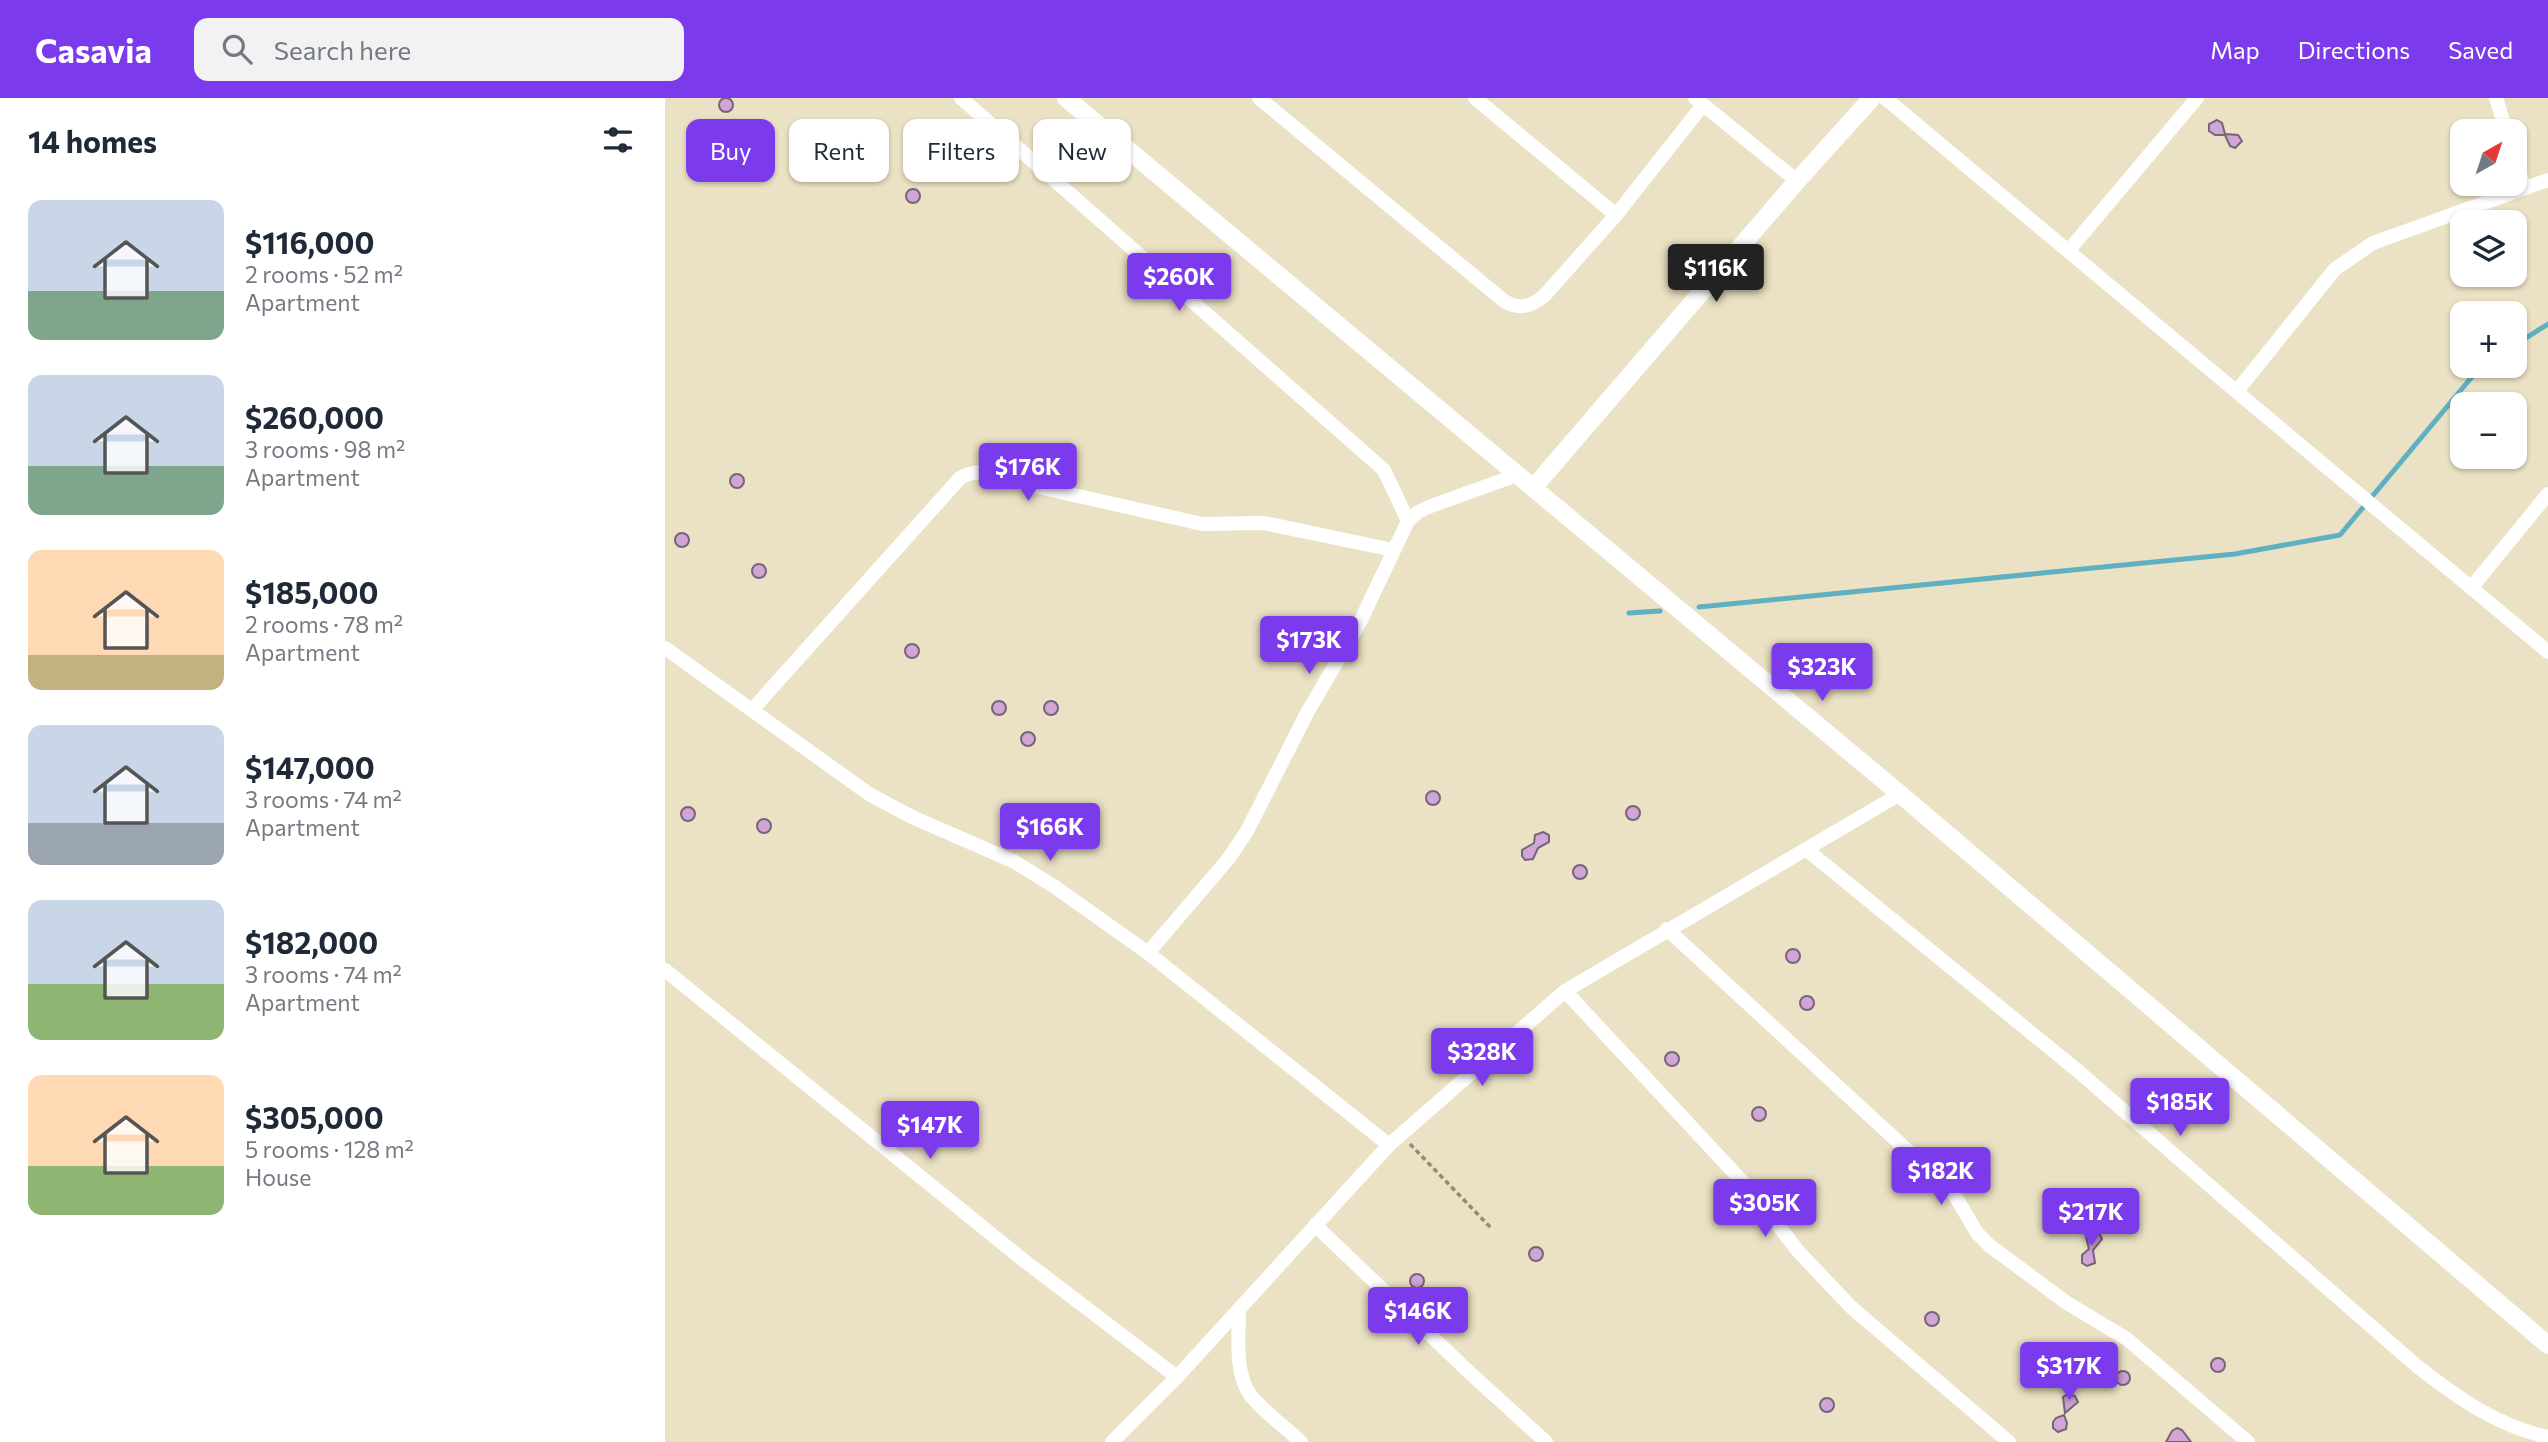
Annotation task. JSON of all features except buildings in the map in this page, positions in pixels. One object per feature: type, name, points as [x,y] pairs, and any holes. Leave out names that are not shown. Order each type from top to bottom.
[{"type":"street","points":[[961,98],[1384,470],[1408,521]]},
{"type":"street","points":[[1066,98],[1901,794],[2548,1345]]},
{"type":"street","points":[[1259,98],[1511,305],[1521,307],[1539,300],[1616,215],[1699,102],[1797,181]]},
{"type":"street","points":[[1475,98],[1616,215]]},
{"type":"street","points":[[1534,487],[1797,181],[1872,98]]},
{"type":"street","points":[[1885,98],[2548,652]]},
{"type":"street","points":[[2069,250],[2197,98]]},
{"type":"street","points":[[2496,98],[2502,119]]},
{"type":"street","points":[[2527,186],[2548,180]]},
{"type":"street","points":[[2237,391],[2335,269],[2351,256],[2373,243],[2500,196]]},
{"type":"street","points":[[752,710],[960,478],[969,473],[992,473],[1025,484],[1202,524],[1264,523],[1393,550]]},
{"type":"street","points":[[1147,953],[1229,858],[1247,831],[1307,713],[1360,622],[1408,521],[1431,506],[1520,474]]},
{"type":"street","points":[[2471,588],[2548,494]]},
{"type":"street","points":[[665,648],[869,794],[912,817],[1013,861],[1055,887],[1147,953],[1389,1145]]},
{"type":"street","points":[[1112,1442],[1177,1377],[1389,1145],[1565,992],[1667,929],[1901,794]]},
{"type":"street","points":[[1807,850],[2078,1072],[2418,1367],[2461,1400],[2507,1425],[2548,1437]]},
{"type":"street","points":[[1667,929],[1954,1194],[1970,1224],[1990,1246],[2067,1303],[2127,1339],[2248,1442]]},
{"type":"street","points":[[665,970],[1022,1259],[1177,1377]]},
{"type":"street","points":[[1565,992],[1753,1194],[1798,1251],[1851,1307],[2009,1442]]},
{"type":"street","points":[[1315,1225],[1546,1442]]},
{"type":"street","points":[[1239,1309],[1243,1381],[1251,1396],[1301,1442]]},
{"type":"path","points":[[1401,1135],[1491,1228]]},
{"type":"waterway","points":[[2527,337],[2548,324]]},
{"type":"waterway","points":[[1699,607],[2235,554],[2340,535],[2471,378]]},
{"type":"waterway","points":[[1629,613],[1660,611]]}]
